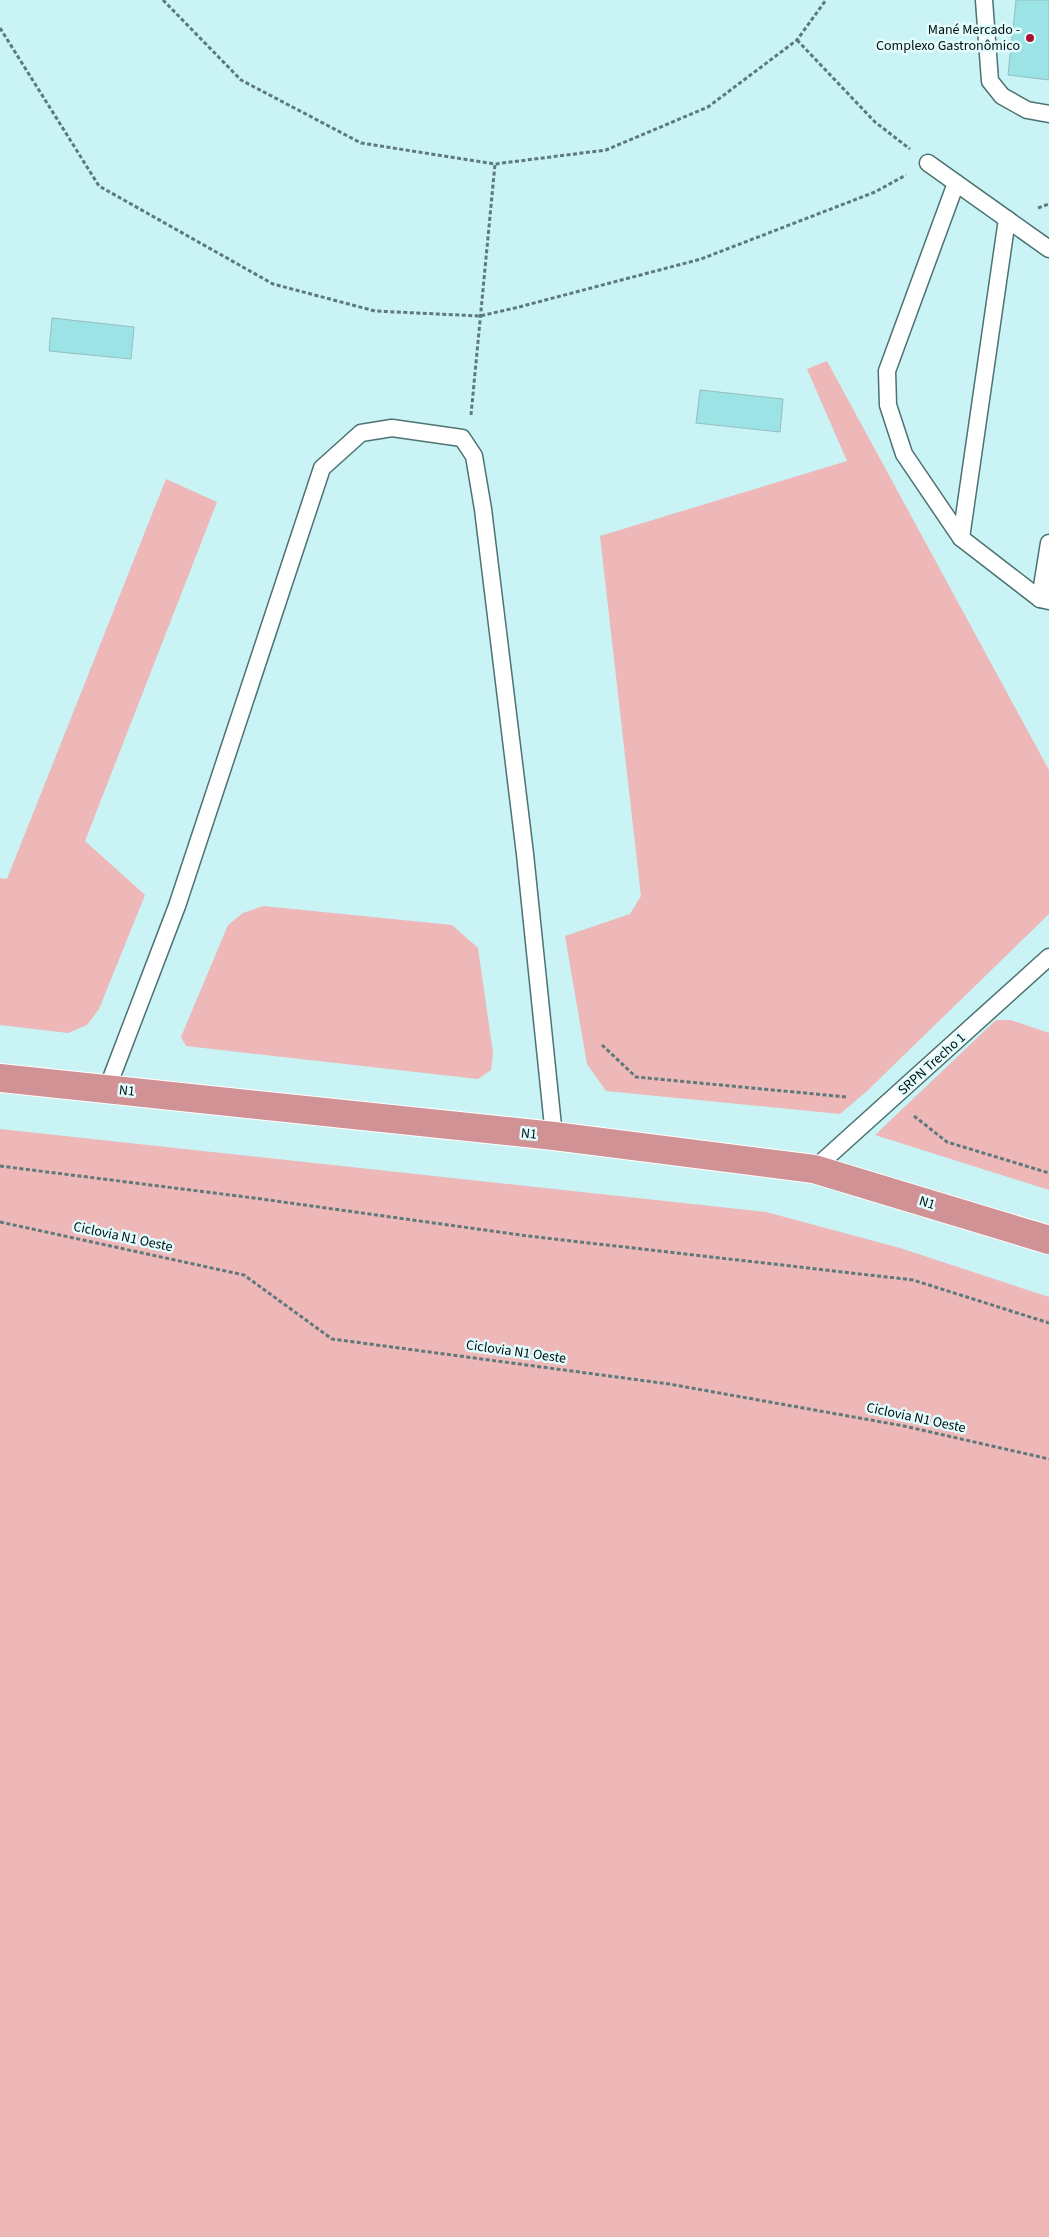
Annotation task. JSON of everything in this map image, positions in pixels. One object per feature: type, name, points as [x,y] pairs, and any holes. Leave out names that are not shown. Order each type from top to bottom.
[{"type":"highway","name":"N1","points":[[0,1078],[554,1136],[814,1169],[1049,1240]]},
{"type":"lane","points":[[984,0],[990,81],[1002,96],[1018,105],[1027,110],[1049,114]]},
{"type":"lane","points":[[928,163],[1049,249]]},
{"type":"lane","points":[[956,183],[887,371],[888,405],[904,454],[961,538],[1044,600]]},
{"type":"lane","points":[[961,538],[1007,219]]},
{"type":"lane","points":[[107,1089],[177,906],[322,468],[361,433],[392,428],[462,438],[474,456],[524,845],[554,1136]]},
{"type":"lane","points":[[1044,600],[1049,543]]},
{"type":"lane","name":"SRPN Trecho 1","points":[[814,1169],[1049,957]]},
{"type":"path","points":[[163,0],[241,80],[361,142],[495,164],[606,150],[708,107],[797,40],[826,0]]},
{"type":"path","points":[[0,28],[99,186],[273,284],[375,311],[480,316],[701,259],[875,192],[928,163],[875,122],[797,40]]},
{"type":"path","points":[[462,438],[470,418],[495,164]]},
{"type":"path","points":[[602,1045],[636,1077],[847,1097]]},
{"type":"path","points":[[914,1116],[946,1142],[1049,1173]]},
{"type":"path","points":[[0,1166],[254,1198],[528,1236],[913,1280],[1049,1323]]},
{"type":"path","name":"Ciclovia N1 Oeste","points":[[0,1222],[244,1275],[332,1339],[669,1384],[904,1426],[1049,1459]]},
{"type":"shaded area","points":[[827,361],[1049,770],[1049,914],[867,1091],[840,1114],[606,1091],[587,1064],[565,936],[630,914],[641,896],[600,536],[847,461],[807,369]]},
{"type":"shaded area","points":[[166,479],[217,502],[85,841],[145,895],[99,1009],[87,1025],[68,1033],[0,1025],[0,878],[7,879]]},
{"type":"shaded area","points":[[263,906],[452,925],[478,948],[493,1053],[491,1070],[478,1079],[186,1046],[181,1037],[228,925],[243,913]]},
{"type":"shaded area","points":[[996,1020],[1011,1020],[1049,1033],[1049,1190],[875,1135]]},
{"type":"shaded area","points":[[0,1129],[766,1212],[900,1248],[1049,1297],[1049,2237],[0,2237]]},
{"type":"building","name":"Mané Mercado - Complexo Gastronômico","points":[[1016,0],[1049,0],[1049,80],[1008,75]]},
{"type":"building","points":[[52,318],[134,327],[131,359],[49,351]]},
{"type":"building","points":[[700,390],[783,399],[780,432],[696,423]]},
{"type":"place","name":"Mané Mercado - Complexo Gastronômico","points":[[1030,38]]}]
